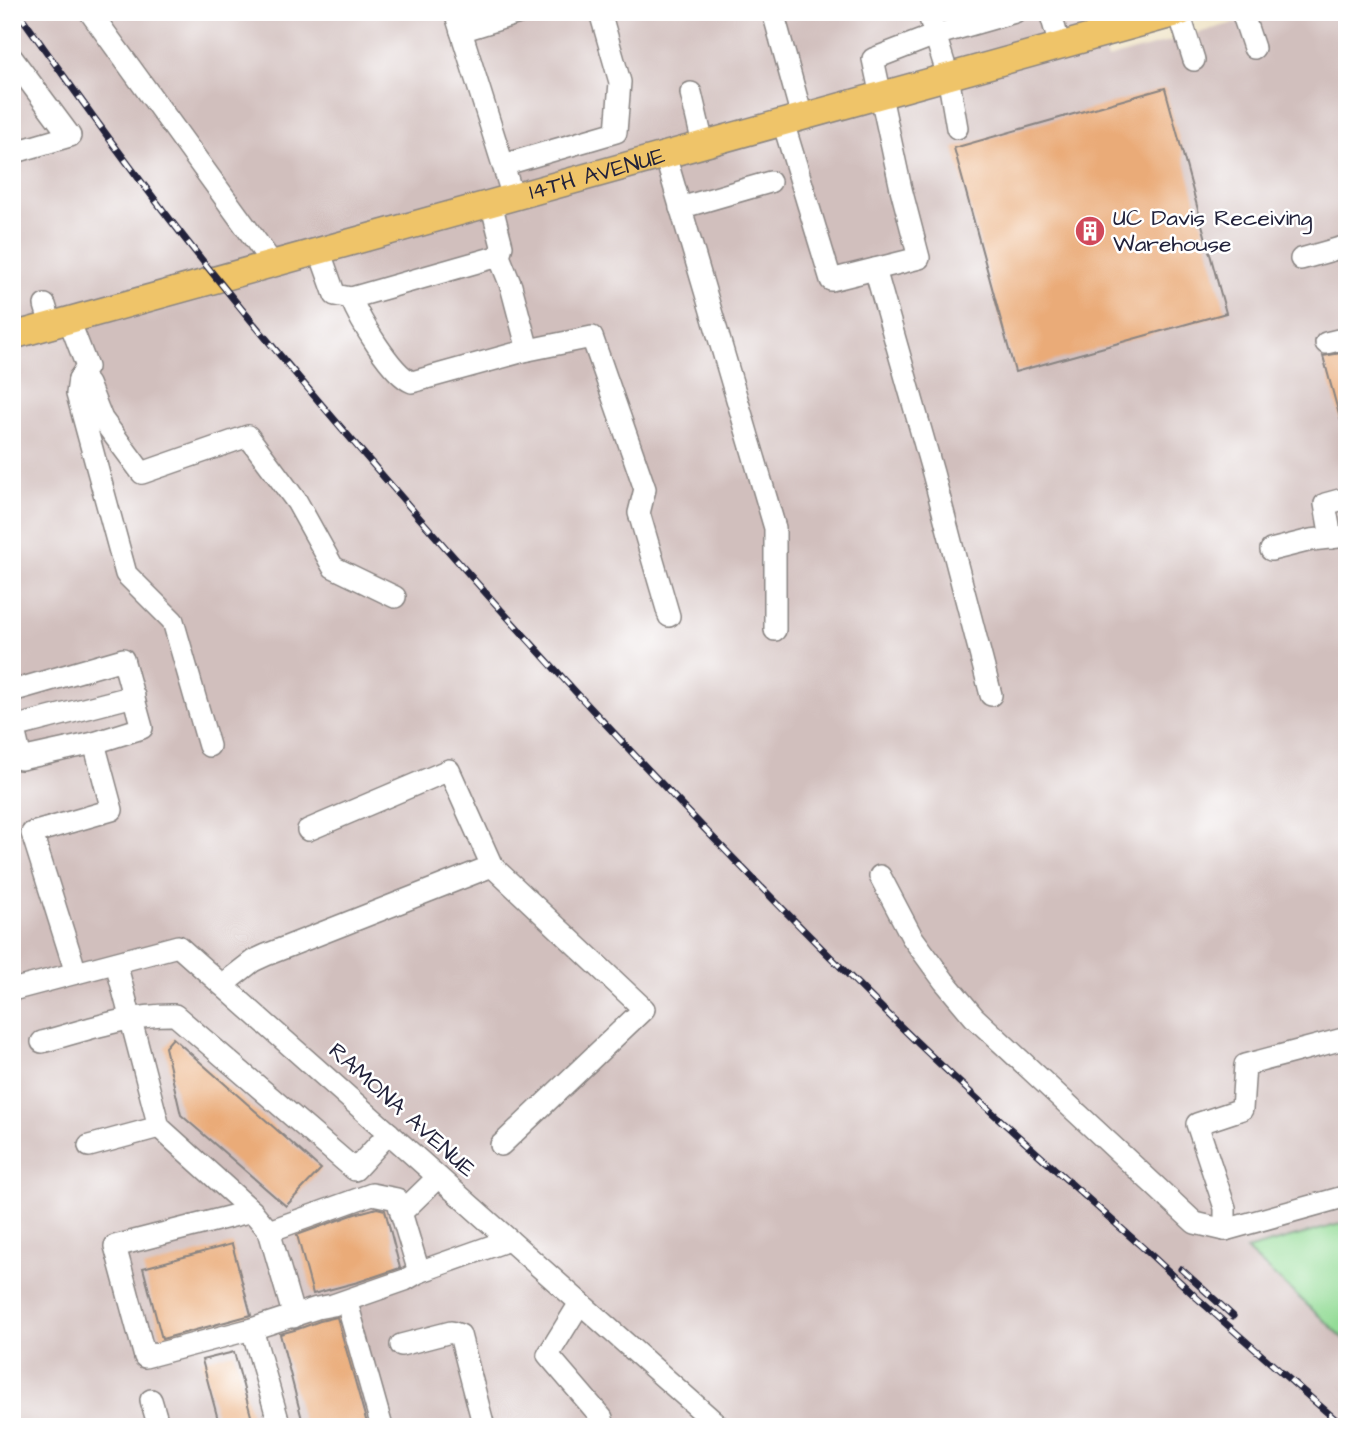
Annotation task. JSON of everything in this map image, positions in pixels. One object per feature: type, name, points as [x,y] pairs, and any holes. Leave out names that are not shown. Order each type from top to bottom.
[{"type":"main road","name":"14TH AVENUE","points":[[12,337],[55,317],[272,263],[1180,12]]},
{"type":"street","points":[[90,12],[272,263]]},
{"type":"street","points":[[522,12],[458,22],[503,165],[502,246],[499,256],[511,286],[528,350]]},
{"type":"street","points":[[503,165],[616,132],[620,82],[600,12]]},
{"type":"street","points":[[773,12],[793,119],[831,280],[919,258],[873,59],[935,35],[1015,12]]},
{"type":"street","points":[[928,12],[948,76],[957,128]]},
{"type":"street","points":[[1050,12],[1060,46]]},
{"type":"street","points":[[1180,12],[1194,60]]},
{"type":"street","points":[[1242,12],[1254,48]]},
{"type":"street","points":[[12,58],[70,136],[12,153]]},
{"type":"street","points":[[691,93],[703,144]]},
{"type":"street","points":[[665,155],[775,528],[775,630]]},
{"type":"street","points":[[680,208],[770,182]]},
{"type":"street","points":[[1301,259],[1347,246]]},
{"type":"street","points":[[318,250],[335,295],[351,298],[499,256]]},
{"type":"street","points":[[875,269],[992,695]]},
{"type":"street","points":[[351,298],[357,314],[397,372],[412,382],[528,350],[592,337],[645,489],[639,513],[669,616]]},
{"type":"street","points":[[55,317],[87,367],[79,379],[77,394],[126,574],[173,621],[209,746]]},
{"type":"street","points":[[1326,343],[1347,338]]},
{"type":"street","points":[[79,379],[88,384],[102,419],[142,473],[248,436],[297,502],[334,567],[395,597]]},
{"type":"street","points":[[1271,550],[1311,540],[1339,537],[1325,504],[1347,498]]},
{"type":"street","points":[[12,691],[123,659],[134,696],[142,727],[94,743],[21,759],[15,750],[13,724],[134,696]]},
{"type":"street","points":[[76,973],[32,833],[112,810],[94,743]]},
{"type":"street","points":[[308,830],[449,770],[492,866],[644,1009],[501,1145]]},
{"type":"street","points":[[222,985],[253,961],[266,955],[492,866]]},
{"type":"street","points":[[880,876],[912,937],[974,1017],[1195,1223],[1225,1230],[1347,1196]]},
{"type":"street","name":"RAMONA AVENUE","points":[[12,990],[178,946],[580,1303],[707,1423]]},
{"type":"street","points":[[116,963],[159,1127],[252,1211],[269,1231],[294,1317]]},
{"type":"street","points":[[43,1042],[130,1018],[174,1015],[355,1170],[389,1133]]},
{"type":"street","points":[[1225,1230],[1225,1208],[1197,1124],[1242,1109],[1245,1065],[1347,1038]]},
{"type":"street","points":[[89,1146],[159,1127]]},
{"type":"street","points":[[401,1213],[438,1177]]},
{"type":"street","points":[[269,1231],[372,1194],[397,1199],[419,1272]]},
{"type":"street","points":[[252,1211],[115,1246],[145,1357],[294,1317],[405,1280],[419,1272],[509,1240]]},
{"type":"street","points":[[580,1303],[548,1355],[603,1418],[604,1427]]},
{"type":"street","points":[[349,1310],[382,1427]]},
{"type":"street","points":[[252,1329],[280,1427]]},
{"type":"street","points":[[401,1345],[451,1332],[460,1335],[484,1427]]},
{"type":"street","points":[[151,1400],[159,1427]]},
{"type":"shaded area","points":[[12,12],[1093,12],[1107,59],[1272,12],[1347,12],[1347,1427],[12,1427]]},
{"type":"green space","points":[[1347,1222],[1347,1341],[1246,1250]]},
{"type":"building","name":"UC Davis Receiving Warehouse","points":[[1165,88],[1226,313],[1015,372],[954,148]]},
{"type":"building","points":[[1347,352],[1347,428],[1343,429],[1323,356]]},
{"type":"building","points":[[173,1038],[321,1169],[286,1206],[181,1115],[165,1047]]},
{"type":"building","points":[[377,1208],[385,1210],[400,1268],[313,1294],[297,1235]]},
{"type":"building","points":[[232,1244],[251,1315],[162,1339],[143,1268]]},
{"type":"building","points":[[337,1317],[368,1427],[304,1427],[280,1334]]},
{"type":"building","points":[[234,1352],[254,1427],[220,1427],[202,1360]]},
{"type":"railway","points":[[18,12],[143,184],[249,318],[444,546],[606,725],[717,842],[919,1044],[1197,1298],[1344,1427]]},
{"type":"railway","points":[[1181,1269],[1233,1316]]},
{"type":"place","name":"UC Davis Receiving Warehouse","points":[[1090,231]]}]
